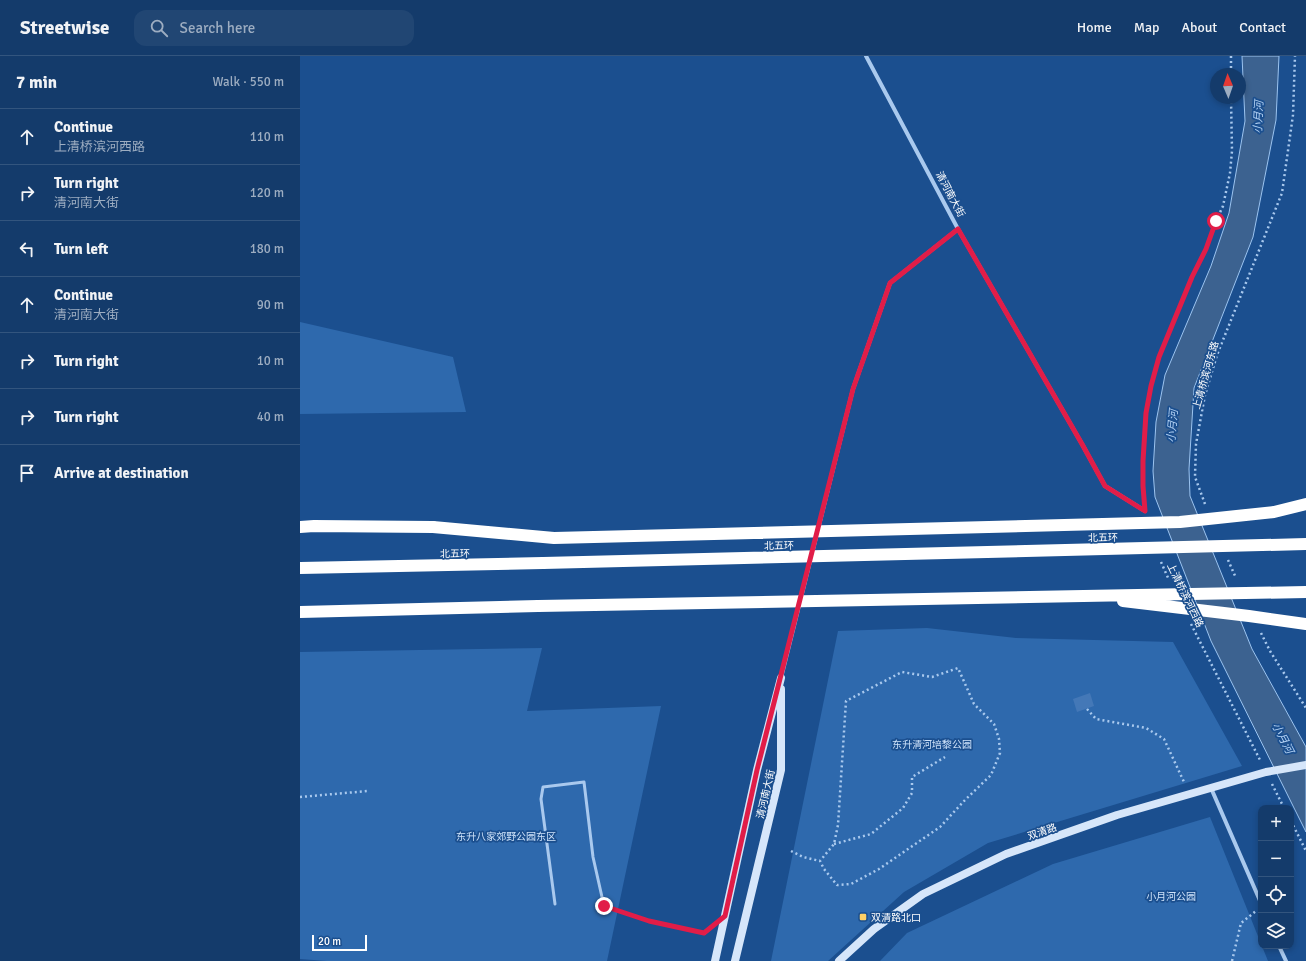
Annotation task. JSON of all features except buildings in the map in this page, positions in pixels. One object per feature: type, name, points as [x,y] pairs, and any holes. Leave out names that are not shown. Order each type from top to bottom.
[{"type":"highway","points":[[300,527],[433,527],[554,538],[1180,522],[1274,512],[1306,504]]},
{"type":"highway","name":"北五环","points":[[300,568],[1306,544]]},
{"type":"highway","points":[[300,612],[538,606],[1306,592]]},
{"type":"highway","points":[[1076,596],[1306,624]]},
{"type":"main road","name":"清河南大街","points":[[715,961],[757,770],[781,678]]},
{"type":"main road","name":"清河南大街","points":[[735,961],[781,770],[781,678]]},
{"type":"main road","name":"双清路","points":[[839,961],[874,929],[923,894],[1006,854],[1117,815],[1266,772],[1306,765]]},
{"type":"street","name":"清河南大街","points":[[866,56],[958,229],[1105,486],[1145,511]]},
{"type":"street","points":[[781,678],[853,389],[890,283],[958,229]]},
{"type":"street","points":[[1211,788],[1258,897]]},
{"type":"street","points":[[1280,949],[1286,961]]},
{"type":"lane","points":[[555,904],[541,799],[543,787],[584,782],[593,857],[604,906],[649,921],[704,933],[725,916]]},
{"type":"path","points":[[1231,56],[1231,68]]},
{"type":"path","name":"上清桥滨河东路","points":[[1207,509],[1195,477],[1196,444],[1205,395],[1217,355],[1282,193],[1293,114],[1295,56]]},
{"type":"path","points":[[1145,511],[1143,461],[1146,413],[1151,386],[1159,357],[1223,206],[1230,172],[1232,151],[1231,104]]},
{"type":"path","name":"上清桥滨河西路","points":[[1159,555],[1171,583]]},
{"type":"path","points":[[1227,558],[1236,579]]},
{"type":"path","name":"上清桥滨河西路","points":[[1188,618],[1282,805]]},
{"type":"path","points":[[1261,632],[1270,651],[1306,708]]},
{"type":"path","points":[[958,668],[974,704],[994,724],[999,739],[1000,753],[991,775],[940,827],[880,869],[851,884],[837,885],[824,869],[820,861],[834,844],[838,825],[846,701],[902,672],[932,677],[958,668]]},
{"type":"path","points":[[1087,709],[1096,719],[1146,728],[1164,739],[1189,795]]},
{"type":"path","points":[[834,844],[871,834],[903,808],[912,793],[912,777],[945,757]]},
{"type":"path","points":[[300,797],[368,790]]},
{"type":"path","points":[[1294,828],[1306,851]]},
{"type":"path","points":[[791,851],[803,857],[820,861]]},
{"type":"path","points":[[1232,961],[1241,923],[1258,909]]},
{"type":"green space","points":[[300,322],[453,357],[466,412],[300,414]]},
{"type":"green space","name":"东升清河培黎公园","points":[[927,628],[1016,638],[1173,642],[1242,766],[988,843],[904,892],[828,961],[771,961],[838,631]]},
{"type":"green space","name":"东升八家郊野公园东区","points":[[542,648],[527,711],[661,706],[607,961],[327,961],[300,959],[300,652]]},
{"type":"green space","name":"小月河公园","points":[[1210,817],[1258,936],[1258,949],[1263,949],[1268,961],[880,961],[907,933],[1053,864]]},
{"type":"water","name":"小月河","points":[[1242,56],[1279,56],[1276,120],[1253,237],[1194,388],[1189,469],[1190,496],[1252,649],[1306,747],[1306,832],[1294,805],[1293,805],[1211,641],[1155,497],[1153,471],[1156,422],[1165,375],[1211,266],[1229,213],[1245,121],[1246,68],[1243,68]]},
{"type":"place","name":"双清路北口","points":[[863,917]]},
{"type":"route","points":[[604,906],[649,921],[704,933],[725,916],[757,770],[853,389],[890,283],[958,229],[1105,486],[1145,511],[1143,461],[1146,413],[1151,386],[1159,357],[1192,277],[1206,249],[1216,221]]}]
